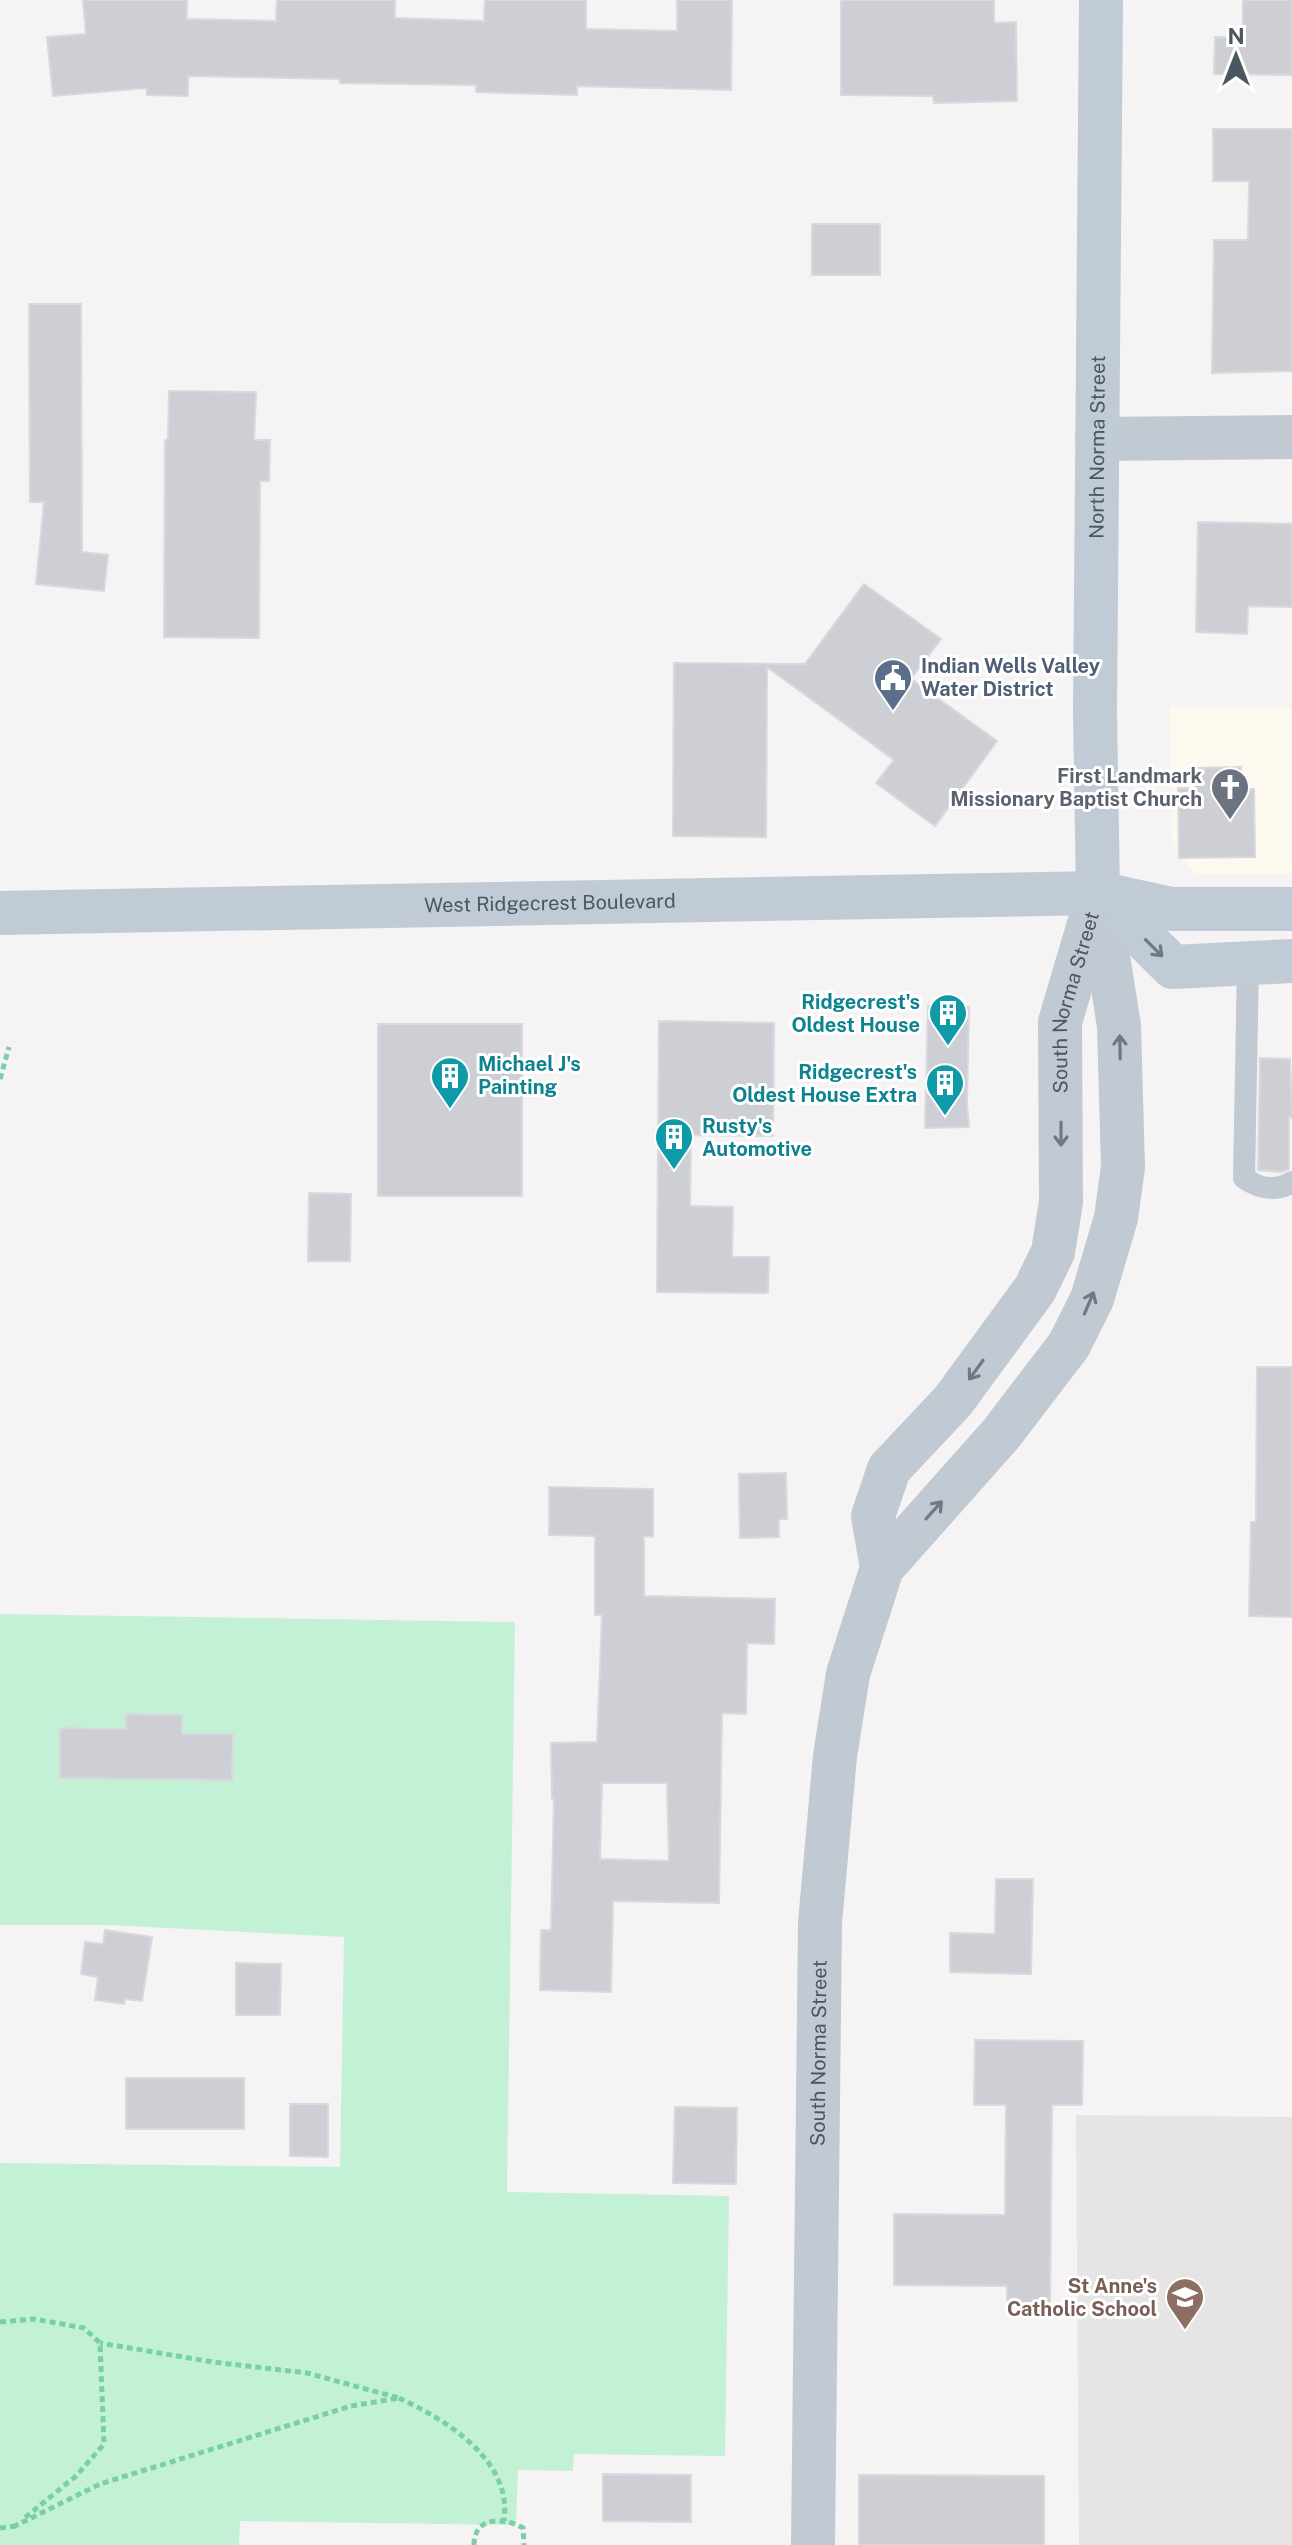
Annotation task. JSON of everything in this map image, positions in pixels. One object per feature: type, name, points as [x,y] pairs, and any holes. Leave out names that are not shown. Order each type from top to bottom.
[{"type":"main road","name":"North Norma Street","points":[[1098,893],[1095,712],[1101,0]]},
{"type":"main road","name":"West Ridgecrest Boulevard","points":[[0,913],[1098,893],[1171,909],[1292,909]]},
{"type":"main road","points":[[1098,893],[1173,967],[1292,961]]},
{"type":"street","points":[[1097,439],[1292,437]]},
{"type":"street","name":"South Norma Street","points":[[882,1568],[873,1516],[889,1469],[953,1401],[1035,1289],[1053,1252],[1061,1202],[1060,1022],[1098,893]]},
{"type":"street","name":"South Norma Street","points":[[813,2545],[820,1923],[835,1756],[848,1674],[882,1568],[1001,1434],[1069,1345],[1092,1299],[1116,1218],[1123,1167],[1119,1026],[1098,893]]},
{"type":"lane","points":[[1241,964],[1231,1138],[1234,1160],[1244,1178],[1253,1185],[1276,1189],[1292,1182]]},
{"type":"path","points":[[0,1079],[9,1047]]},
{"type":"path","points":[[0,2322],[34,2319],[84,2328],[100,2343],[213,2362],[307,2373],[399,2398],[430,2412],[473,2446],[496,2470],[507,2503],[504,2521]]},
{"type":"path","points":[[13,2527],[76,2476],[104,2444],[100,2343]]},
{"type":"path","points":[[0,2528],[13,2527],[100,2484],[351,2406],[399,2398]]},
{"type":"path","points":[[474,2545],[474,2535],[482,2523],[504,2521],[523,2528],[524,2545]]},
{"type":"shaded area","points":[[1170,707],[1292,707],[1292,874],[1195,874],[1172,843]]},
{"type":"shaded area","name":"St Anne's Catholic School","points":[[1076,2115],[1292,2117],[1292,2545],[1079,2545]]},
{"type":"green space","points":[[0,1614],[515,1622],[507,2192],[729,2196],[725,2456],[574,2454],[573,2471],[518,2470],[516,2525],[240,2521],[239,2545],[0,2545],[0,2163],[340,2167],[344,1937],[108,1925],[0,1925]]},
{"type":"building","points":[[83,0],[187,0],[187,19],[276,21],[277,0],[395,0],[395,18],[484,21],[485,0],[586,0],[586,29],[677,31],[677,0],[732,0],[731,90],[577,86],[577,95],[476,92],[476,85],[188,76],[188,96],[147,95],[147,88],[53,96],[47,37],[86,34]]},
{"type":"building","points":[[841,0],[994,0],[994,23],[1016,22],[1017,101],[934,103],[933,96],[841,95]]},
{"type":"building","points":[[1243,0],[1292,0],[1292,75],[1214,74],[1215,37],[1243,38]]},
{"type":"building","points":[[1213,129],[1292,129],[1292,371],[1212,373],[1214,240],[1248,240],[1249,181],[1213,181]]},
{"type":"building","points":[[812,224],[880,224],[880,275],[812,275]]},
{"type":"building","points":[[29,304],[81,304],[82,552],[108,555],[104,591],[36,584],[44,502],[30,502]]},
{"type":"building","points":[[169,391],[256,392],[254,440],[270,440],[269,481],[260,481],[259,638],[164,637],[165,440],[168,440]]},
{"type":"building","points":[[1198,522],[1292,524],[1292,607],[1248,606],[1247,634],[1196,632]]},
{"type":"building","points":[[864,584],[941,639],[911,679],[997,741],[935,826],[876,783],[894,760],[767,667],[766,837],[673,836],[674,663],[805,664]]},
{"type":"building","points":[[1241,767],[1242,789],[1254,789],[1255,857],[1179,858],[1178,788],[1195,788],[1195,768]]},
{"type":"building","name":"Ridgecrest's Oldest House","points":[[928,1006],[969,1007],[969,1127],[925,1128]]},
{"type":"building","name":"Rusty's Automotive","points":[[659,1021],[774,1023],[773,1136],[691,1135],[690,1206],[733,1207],[732,1257],[769,1257],[768,1293],[657,1292]]},
{"type":"building","name":"Michael J's Painting","points":[[378,1024],[522,1024],[522,1196],[378,1196]]},
{"type":"building","points":[[1260,1058],[1290,1059],[1292,1118],[1289,1117],[1289,1169],[1282,1172],[1258,1170]]},
{"type":"building","points":[[309,1193],[351,1194],[350,1261],[308,1261]]},
{"type":"building","points":[[1257,1367],[1292,1367],[1292,1617],[1249,1616],[1251,1522],[1256,1522]]},
{"type":"building","points":[[786,1473],[787,1519],[779,1519],[779,1537],[740,1538],[739,1474]]},
{"type":"building","points":[[549,1487],[653,1489],[653,1537],[644,1536],[644,1596],[775,1599],[774,1644],[747,1643],[746,1714],[722,1713],[719,1903],[613,1901],[611,1992],[540,1990],[541,1930],[551,1930],[554,1799],[551,1743],[597,1742],[602,1615],[595,1615],[595,1536],[549,1535]],"holes":[[[602,1783],[667,1783],[669,1861],[600,1859]]]},
{"type":"building","points":[[126,1714],[182,1715],[182,1734],[233,1734],[232,1780],[60,1778],[60,1728],[126,1729]]},
{"type":"building","points":[[996,1879],[1033,1879],[1031,1974],[950,1972],[950,1933],[995,1934]]},
{"type":"building","points":[[105,1930],[152,1937],[142,2001],[125,1999],[124,2004],[95,2000],[98,1977],[81,1974],[85,1942],[103,1944]]},
{"type":"building","points":[[236,1963],[281,1964],[280,2015],[236,2015]]},
{"type":"building","points":[[975,2040],[1083,2041],[1082,2105],[1052,2105],[1050,2304],[1007,2303],[1007,2286],[894,2285],[894,2214],[1005,2215],[1006,2105],[974,2105]]},
{"type":"building","points":[[126,2078],[244,2078],[244,2129],[126,2129]]},
{"type":"building","points":[[290,2104],[328,2104],[328,2157],[290,2156]]},
{"type":"building","points":[[675,2107],[737,2108],[736,2184],[673,2183]]},
{"type":"building","points":[[603,2474],[691,2475],[691,2522],[603,2521]]},
{"type":"building","points":[[859,2475],[1044,2476],[1044,2545],[859,2545]]},
{"type":"place","name":"Indian Wells Valley Water District","points":[[893,712]]},
{"type":"place","name":"First Landmark Missionary Baptist Church","points":[[1230,821]]},
{"type":"place","name":"Ridgecrest's Oldest House","points":[[948,1047]]},
{"type":"place","name":"Michael J's Painting","points":[[450,1110]]},
{"type":"place","name":"Ridgecrest's Oldest House Extra","points":[[945,1117]]},
{"type":"place","name":"Rusty's Automotive","points":[[674,1171]]},
{"type":"place","name":"St Anne's Catholic School","points":[[1185,2331]]}]
